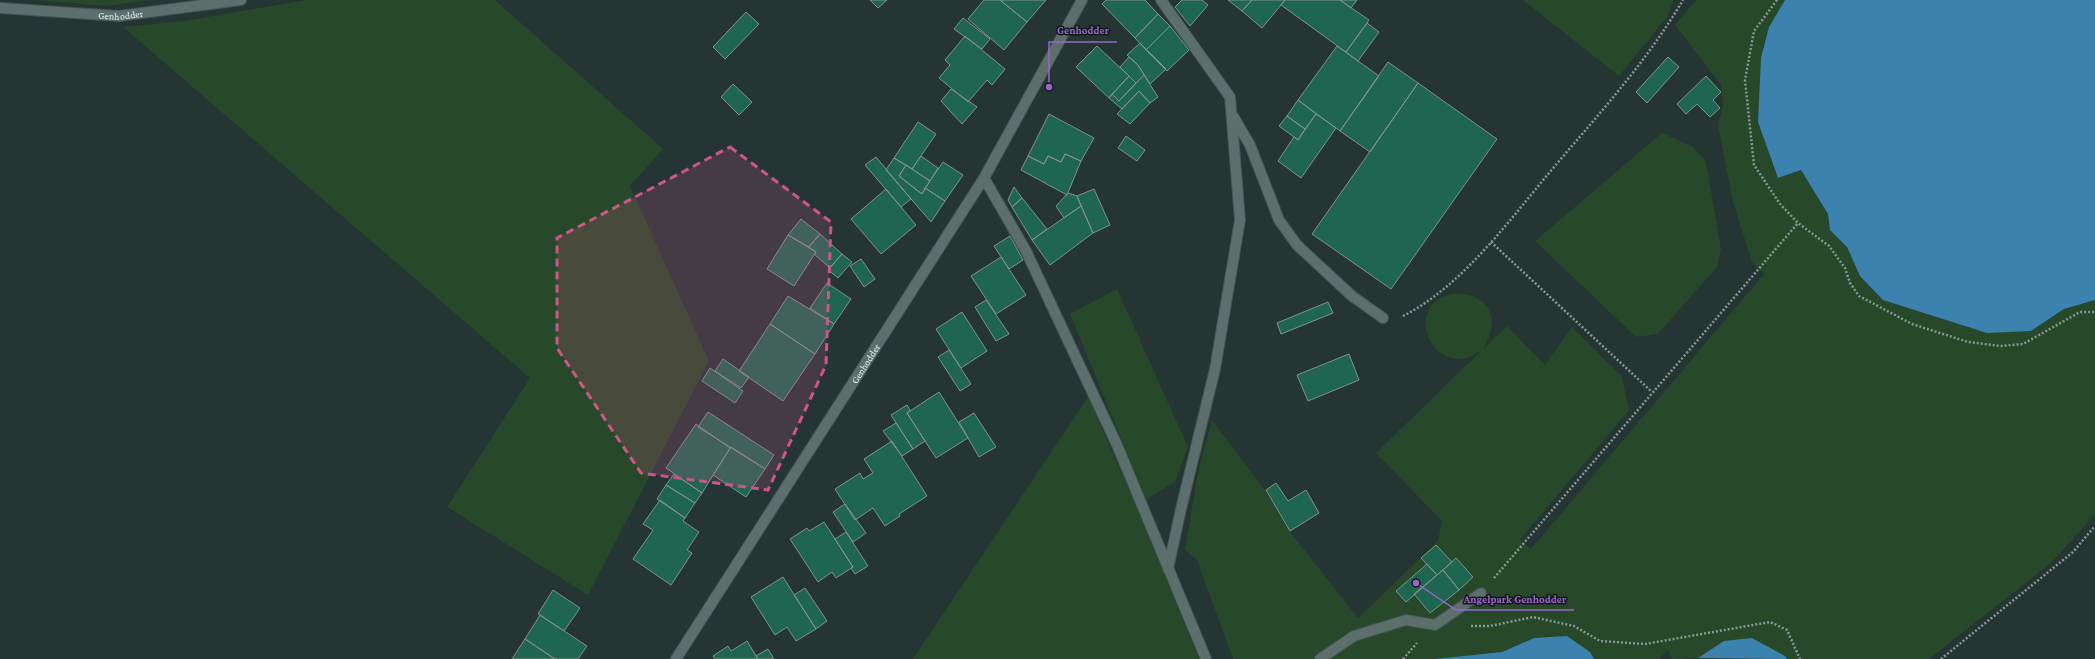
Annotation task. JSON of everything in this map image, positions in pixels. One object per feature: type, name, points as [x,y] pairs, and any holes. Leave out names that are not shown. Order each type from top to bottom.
[{"type":"street","name":"Genhodder","points":[[0,8],[119,16],[241,0]]},
{"type":"street","name":"Genhodder","points":[[676,659],[984,178],[1082,0]]},
{"type":"street","points":[[1161,0],[1230,97],[1240,220],[1215,369],[1168,569]]},
{"type":"street","points":[[1232,114],[1250,145],[1279,220],[1297,245],[1352,296],[1384,318]]},
{"type":"street","points":[[984,178],[1026,251],[1062,325],[1117,445],[1206,659]]},
{"type":"street","points":[[1320,659],[1354,636],[1406,620],[1434,626],[1481,593]]},
{"type":"path","points":[[1384,318],[1398,319],[1416,310],[1443,291],[1491,242],[1654,46],[1683,0]]},
{"type":"path","points":[[1776,0],[1754,31],[1745,80],[1747,113],[1754,165],[1780,204],[1798,223],[1829,246],[1846,268],[1850,283],[1859,296],[1912,324],[1968,342],[2001,346],[2023,344],[2080,312],[2095,312]]},
{"type":"path","points":[[1481,593],[1532,536],[1652,392],[1798,223]]},
{"type":"path","points":[[1491,242],[1652,392]]},
{"type":"path","points":[[1941,659],[2073,552],[2095,526]]},
{"type":"path","points":[[1434,626],[1490,626],[1533,618],[1574,626],[1600,641],[1645,644],[1770,622],[1787,630],[1800,659]]},
{"type":"highlighted area","points":[[730,147],[831,222],[826,365],[768,490],[641,473],[557,348],[557,238]]},
{"type":"green space","points":[[34,0],[150,0],[106,6]]},
{"type":"green space","points":[[306,0],[495,0],[663,149],[630,186],[709,361],[588,595],[447,507],[530,378],[123,27],[184,21]]},
{"type":"green space","points":[[1523,0],[1674,0],[1667,17],[1619,76]]},
{"type":"green space","points":[[1696,0],[1785,0],[1778,178],[1801,170],[1828,214],[1830,230],[1847,247],[1860,276],[2031,331],[2064,309],[2095,300],[2095,515],[2051,563],[1929,659],[1787,659],[1785,656],[1672,659],[1668,650],[1659,659],[1594,659],[1590,652],[1534,638],[1502,652],[1435,659],[1233,659],[1197,560],[1185,550],[1198,472],[1212,420],[1264,489],[1291,533],[1358,618],[1438,541],[1442,521],[1376,453],[1482,350],[1468,358],[1457,359],[1451,358],[1436,349],[1427,333],[1427,314],[1435,302],[1449,295],[1465,294],[1479,299],[1489,310],[1492,327],[1483,349],[1507,326],[1545,365],[1572,327],[1622,377],[1629,410],[1520,540],[1531,549],[1764,274],[1752,262],[1733,202],[1718,125],[1723,105],[1721,85],[1675,25]]},
{"type":"green space","points":[[1662,133],[1693,147],[1706,162],[1721,249],[1717,267],[1658,334],[1636,337],[1535,241]]},
{"type":"green space","points":[[1117,289],[1188,447],[1175,482],[1146,499],[1070,314]]},
{"type":"green space","points":[[1088,397],[1137,508],[1199,659],[913,659]]},
{"type":"water","points":[[1785,0],[2095,0],[2095,300],[2064,309],[2031,331],[1987,333],[1883,300],[1860,276],[1847,247],[1830,230],[1828,214],[1801,170],[1778,178],[1758,122],[1761,58],[1769,27]]},
{"type":"water","points":[[1567,636],[1590,652],[1594,659],[1435,659],[1502,652],[1534,638]]},
{"type":"water","points":[[1752,638],[1785,656],[1787,659],[1698,658],[1724,641]]},
{"type":"building","points":[[870,0],[887,0],[878,8]]},
{"type":"building","points":[[984,0],[1000,0],[1027,22],[1004,50],[968,19]]},
{"type":"building","points":[[1000,0],[1046,0],[1027,22]]},
{"type":"building","points":[[1106,0],[1145,0],[1158,14],[1135,38],[1102,4]]},
{"type":"building","points":[[1182,0],[1202,0],[1208,5],[1190,26],[1175,7]]},
{"type":"building","points":[[1228,0],[1252,0],[1242,11]]},
{"type":"building","points":[[1252,0],[1285,0],[1262,28],[1242,11]]},
{"type":"building","points":[[1285,0],[1340,0],[1369,20],[1346,52],[1281,5]]},
{"type":"building","points":[[1340,0],[1357,0],[1351,8]]},
{"type":"building","points":[[746,12],[759,24],[725,59],[713,47]]},
{"type":"building","points":[[1158,14],[1170,26],[1146,50],[1135,38]]},
{"type":"building","points":[[963,18],[990,39],[982,49],[954,29]]},
{"type":"building","points":[[1367,23],[1379,32],[1358,61],[1346,52]]},
{"type":"building","points":[[1170,26],[1189,50],[1167,71],[1146,50]]},
{"type":"building","points":[[965,36],[1005,69],[992,85],[987,80],[968,102],[939,78],[950,65],[945,60]]},
{"type":"building","points":[[1140,43],[1166,69],[1150,84],[1138,65],[1127,55]]},
{"type":"building","points":[[1097,46],[1129,76],[1109,98],[1076,67]]},
{"type":"building","points":[[1337,46],[1379,76],[1340,131],[1298,100]]},
{"type":"building","points":[[1129,57],[1138,65],[1144,75],[1136,83],[1120,67]]},
{"type":"building","points":[[1668,57],[1679,67],[1647,103],[1636,92]]},
{"type":"building","points":[[1388,62],[1418,83],[1370,152],[1340,131]]},
{"type":"building","points":[[1144,75],[1158,97],[1150,103],[1139,91],[1122,109],[1109,98],[1112,94],[1119,101]]},
{"type":"building","points":[[1129,76],[1136,83],[1119,101],[1112,94]]},
{"type":"building","points":[[1706,76],[1721,92],[1713,100],[1720,108],[1710,117],[1697,104],[1686,114],[1677,104]]},
{"type":"building","points":[[1418,83],[1497,139],[1391,289],[1312,234]]},
{"type":"building","points":[[733,84],[752,102],[739,115],[721,97]]},
{"type":"building","points":[[951,89],[977,107],[962,124],[941,101]]},
{"type":"building","points":[[1139,91],[1150,103],[1130,124],[1117,114]]},
{"type":"building","points":[[1298,100],[1316,114],[1305,129],[1287,116]]},
{"type":"building","points":[[1049,114],[1094,138],[1081,161],[1065,154],[1061,162],[1048,156],[1044,164],[1028,156]]},
{"type":"building","points":[[1316,114],[1336,128],[1301,178],[1278,161],[1294,137],[1298,140]]},
{"type":"building","points":[[1287,116],[1305,129],[1298,140],[1279,126]]},
{"type":"building","points":[[918,122],[936,134],[912,169],[894,158]]},
{"type":"building","points":[[1126,136],[1145,150],[1137,161],[1118,148]]},
{"type":"building","points":[[1065,154],[1081,161],[1067,195],[1021,170],[1028,156],[1044,164],[1048,156],[1061,162]]},
{"type":"building","points":[[921,156],[938,168],[930,181],[912,169]]},
{"type":"building","points":[[876,157],[911,199],[901,207],[865,165]]},
{"type":"building","points":[[894,158],[906,165],[899,176],[922,194],[925,188],[945,201],[931,222],[886,170]]},
{"type":"building","points":[[943,162],[963,175],[945,201],[925,188]]},
{"type":"building","points":[[906,165],[930,181],[922,194],[899,176]]},
{"type":"building","points":[[1014,187],[1022,198],[1012,207],[1008,200]]},
{"type":"building","points":[[886,189],[916,225],[881,254],[851,219]]},
{"type":"building","points":[[1094,189],[1110,225],[1093,233],[1077,196]]},
{"type":"building","points":[[1068,193],[1077,196],[1081,206],[1064,218],[1056,206]]},
{"type":"building","points":[[1022,198],[1047,229],[1032,240],[1012,207]]},
{"type":"building","points":[[1081,206],[1093,233],[1050,265],[1032,240]]},
{"type":"building","points":[[801,219],[820,234],[809,247],[788,235]]},
{"type":"building","points":[[820,234],[842,254],[830,268],[814,254],[816,252],[809,247]]},
{"type":"building","points":[[788,235],[816,252],[794,286],[767,269]]},
{"type":"building","points":[[1010,236],[1023,260],[1009,269],[994,246]]},
{"type":"building","points":[[842,254],[852,262],[838,278],[828,270]]},
{"type":"building","points":[[1001,257],[1026,295],[996,314],[971,276]]},
{"type":"building","points":[[861,259],[875,279],[864,287],[850,266]]},
{"type":"building","points":[[827,283],[851,299],[834,324],[810,308]]},
{"type":"building","points":[[788,296],[834,324],[815,354],[770,324]]},
{"type":"building","points":[[986,300],[1009,334],[996,341],[975,307]]},
{"type":"building","points":[[1328,302],[1333,313],[1281,334],[1277,323]]},
{"type":"building","points":[[962,312],[987,351],[961,368],[936,329]]},
{"type":"building","points":[[770,324],[815,354],[783,401],[739,371]]},
{"type":"building","points":[[949,350],[971,384],[960,391],[938,357]]},
{"type":"building","points":[[1349,354],[1359,380],[1308,401],[1297,375]]},
{"type":"building","points":[[723,359],[749,377],[741,388],[715,371]]},
{"type":"building","points":[[710,368],[743,391],[735,403],[702,381]]},
{"type":"building","points":[[939,392],[968,438],[936,458],[907,413]]},
{"type":"building","points":[[907,405],[910,410],[907,413],[925,441],[913,449],[891,415]]},
{"type":"building","points":[[708,412],[774,455],[765,469],[698,427]]},
{"type":"building","points":[[974,413],[996,447],[979,457],[959,422]]},
{"type":"building","points":[[896,423],[913,449],[902,456],[883,431]]},
{"type":"building","points":[[696,424],[730,448],[702,493],[666,468]]},
{"type":"building","points":[[892,441],[927,496],[899,514],[900,516],[885,526],[873,508],[855,520],[835,489],[860,473],[863,479],[873,473],[864,459]]},
{"type":"building","points":[[731,447],[765,469],[746,497],[713,475]]},
{"type":"building","points":[[674,474],[702,493],[695,503],[666,485]]},
{"type":"building","points":[[1276,483],[1288,501],[1306,490],[1319,513],[1290,531],[1266,490]]},
{"type":"building","points":[[666,485],[695,503],[685,518],[657,499]]},
{"type":"building","points":[[660,500],[685,518],[683,521],[699,532],[687,550],[692,553],[671,585],[633,559],[653,530],[643,524]]},
{"type":"building","points":[[845,504],[866,533],[853,542],[833,512]]},
{"type":"building","points":[[824,522],[853,567],[836,578],[832,572],[818,582],[790,539],[807,528],[809,531]]},
{"type":"building","points":[[846,532],[868,566],[855,574],[851,568],[853,567],[835,539]]},
{"type":"building","points":[[1436,545],[1452,562],[1437,575],[1421,558]]},
{"type":"building","points":[[1456,558],[1473,577],[1459,590],[1443,570]]},
{"type":"building","points":[[1427,564],[1437,575],[1406,602],[1396,591]]},
{"type":"building","points":[[1443,570],[1459,590],[1430,613],[1414,594]]},
{"type":"building","points":[[783,577],[816,629],[796,641],[787,627],[775,635],[751,597]]},
{"type":"building","points":[[805,588],[827,621],[816,629],[794,595]]},
{"type":"building","points":[[553,590],[580,608],[564,631],[538,614]]},
{"type":"building","points":[[540,615],[587,646],[578,659],[555,659],[525,639]]},
{"type":"building","points":[[525,639],[555,659],[512,659]]},
{"type":"building","points":[[747,641],[758,659],[715,659],[713,656],[728,646],[731,651]]},
{"type":"building","points":[[768,649],[774,659],[758,659],[756,656]]},
{"type":"place","name":"Genhodder","points":[[1049,87]]},
{"type":"place","name":"Angelpark Genhodder","points":[[1416,583]]}]
